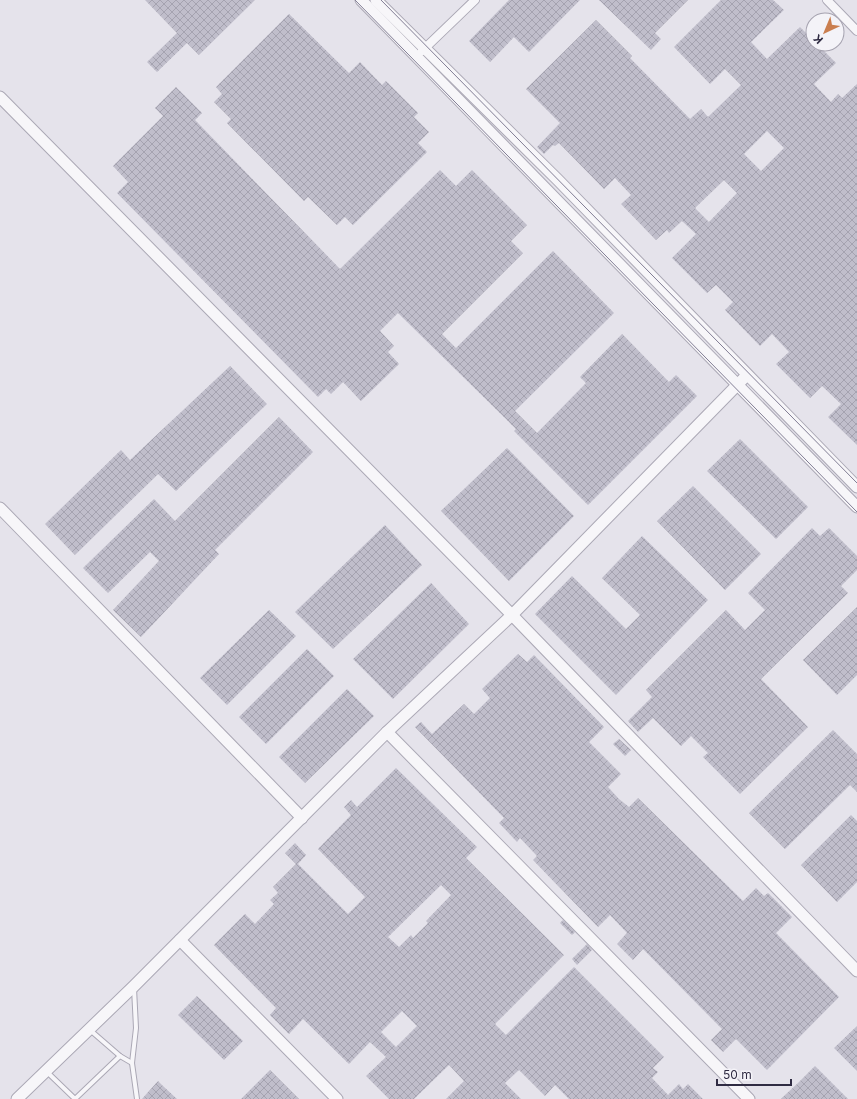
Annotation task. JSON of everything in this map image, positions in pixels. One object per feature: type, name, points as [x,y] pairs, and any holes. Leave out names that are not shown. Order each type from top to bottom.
[{"type":"street","points":[[361,0],[421,52],[558,180],[857,487]]},
{"type":"street","points":[[376,0],[421,52],[857,507]]},
{"type":"street","points":[[421,52],[475,0]]},
{"type":"street","points":[[827,0],[857,31]]},
{"type":"street","points":[[0,97],[512,615],[857,971]]},
{"type":"street","points":[[17,1099],[134,986],[387,732],[512,615],[747,375]]},
{"type":"street","points":[[0,508],[302,818]]},
{"type":"street","points":[[387,732],[749,1099]]},
{"type":"street","points":[[180,940],[337,1099]]},
{"type":"lane","points":[[134,986],[136,1028],[132,1063],[137,1099]]},
{"type":"lane","points":[[89,1029],[120,1056],[132,1063]]},
{"type":"lane","points":[[46,1070],[75,1098],[120,1056]]},
{"type":"building","points":[[145,0],[255,0],[199,55],[187,43],[157,72],[147,62],[177,33]]},
{"type":"building","points":[[509,0],[580,0],[529,52],[514,37],[490,62],[469,41]]},
{"type":"building","points":[[599,0],[688,0],[655,33],[661,39],[651,50]]},
{"type":"building","points":[[721,0],[773,0],[784,10],[751,42],[767,59],[800,27],[805,32],[805,52],[825,52],[836,63],[814,84],[831,102],[838,94],[842,98],[857,84],[857,445],[828,417],[841,404],[822,386],[810,398],[776,364],[789,352],[772,334],[760,346],[725,310],[733,302],[716,285],[707,293],[672,258],[696,234],[682,221],[669,233],[667,230],[656,240],[621,204],[631,195],[615,178],[604,189],[559,143],[555,146],[553,145],[544,154],[537,147],[560,123],[526,89],[596,20],[632,56],[630,58],[690,119],[701,109],[708,117],[741,85],[725,69],[710,84],[674,47]],"holes":[[[767,131],[784,148],[761,171],[744,154]],[[724,180],[737,193],[709,222],[695,208]]]},
{"type":"building","points":[[289,14],[349,73],[360,62],[382,85],[386,81],[418,113],[414,117],[429,132],[418,143],[427,152],[353,225],[345,217],[337,225],[308,197],[304,201],[227,123],[231,119],[214,102],[222,94],[216,87]]},
{"type":"building","points":[[176,87],[202,113],[195,120],[340,269],[440,170],[456,186],[472,170],[527,225],[511,241],[523,253],[442,334],[456,348],[553,251],[614,313],[515,411],[537,433],[586,383],[580,377],[622,334],[669,382],[676,375],[697,396],[588,505],[514,431],[516,429],[398,313],[380,331],[394,346],[388,352],[399,364],[361,401],[343,382],[331,394],[326,389],[318,397],[117,193],[128,182],[113,166],[163,116],[155,108]]},
{"type":"building","points":[[230,366],[267,404],[176,491],[158,474],[75,555],[45,524],[121,450],[130,460]]},
{"type":"building","points":[[279,417],[313,452],[215,550],[219,554],[141,637],[113,610],[159,561],[150,552],[108,593],[83,568],[154,499],[175,521]]},
{"type":"building","points":[[740,439],[808,507],[776,539],[707,471]]},
{"type":"building","points":[[507,448],[574,516],[509,581],[441,511]]},
{"type":"building","points":[[693,486],[761,554],[725,590],[657,521]]},
{"type":"building","points":[[385,525],[422,565],[333,649],[295,612]]},
{"type":"building","points":[[812,528],[820,536],[829,528],[857,556],[857,570],[841,586],[848,593],[761,679],[808,727],[740,794],[703,757],[708,753],[691,736],[681,746],[653,718],[638,732],[628,721],[652,697],[646,690],[726,610],[745,630],[765,610],[748,593]]},
{"type":"building","points":[[642,536],[708,600],[616,695],[535,614],[572,576],[626,629],[640,615],[602,578]]},
{"type":"building","points":[[431,583],[469,624],[393,699],[353,659]]},
{"type":"building","points":[[857,607],[857,675],[837,695],[803,660]]},
{"type":"building","points":[[269,610],[296,636],[227,705],[200,678]]},
{"type":"building","points":[[307,649],[334,676],[266,744],[239,717]]},
{"type":"building","points":[[518,654],[527,662],[534,655],[604,727],[589,742],[621,774],[608,787],[619,799],[629,807],[638,798],[743,901],[756,888],[764,896],[768,893],[792,917],[776,933],[839,997],[767,1070],[736,1039],[723,1052],[711,1040],[722,1029],[643,949],[633,960],[617,944],[627,933],[610,915],[598,927],[533,860],[537,856],[520,838],[517,842],[499,823],[504,818],[415,727],[421,722],[432,734],[464,704],[474,714],[490,698],[482,689]]},
{"type":"building","points":[[347,689],[374,716],[305,783],[279,757]]},
{"type":"building","points":[[833,730],[857,754],[857,792],[850,785],[785,849],[749,813]]},
{"type":"building","points":[[619,739],[631,750],[625,756],[613,744]]},
{"type":"building","points":[[396,768],[477,847],[466,858],[564,955],[495,1024],[506,1035],[574,967],[664,1057],[653,1068],[658,1072],[652,1078],[668,1095],[679,1084],[683,1089],[688,1084],[703,1099],[569,1099],[555,1085],[545,1096],[519,1070],[505,1083],[521,1099],[446,1099],[464,1081],[449,1065],[414,1099],[389,1099],[366,1076],[386,1057],[370,1042],[349,1064],[303,1019],[289,1034],[270,1015],[276,1008],[214,945],[245,914],[255,924],[274,904],[270,900],[278,893],[273,887],[296,864],[285,853],[295,843],[306,855],[298,864],[348,914],[365,897],[318,849],[351,815],[344,807],[351,800],[357,807]],"holes":[[[441,885],[451,895],[426,921],[428,923],[413,938],[411,935],[399,947],[388,937]],[[402,1011],[417,1026],[396,1047],[381,1032]]]},
{"type":"building","points":[[851,815],[857,821],[857,882],[837,902],[801,865]]},
{"type":"building","points":[[563,920],[575,932],[572,935],[560,923]]},
{"type":"building","points":[[587,944],[592,950],[577,965],[572,959]]},
{"type":"building","points":[[197,996],[243,1041],[224,1060],[178,1015]]},
{"type":"building","points":[[857,1026],[857,1071],[834,1048]]},
{"type":"building","points":[[815,1066],[848,1099],[781,1099],[798,1083]]},
{"type":"building","points":[[270,1070],[299,1099],[241,1099]]},
{"type":"building","points":[[158,1081],[163,1086],[177,1099],[142,1099]]},
{"type":"tram line","points":[[355,0],[857,512]]},
{"type":"tram line","points":[[381,0],[857,483]]}]
